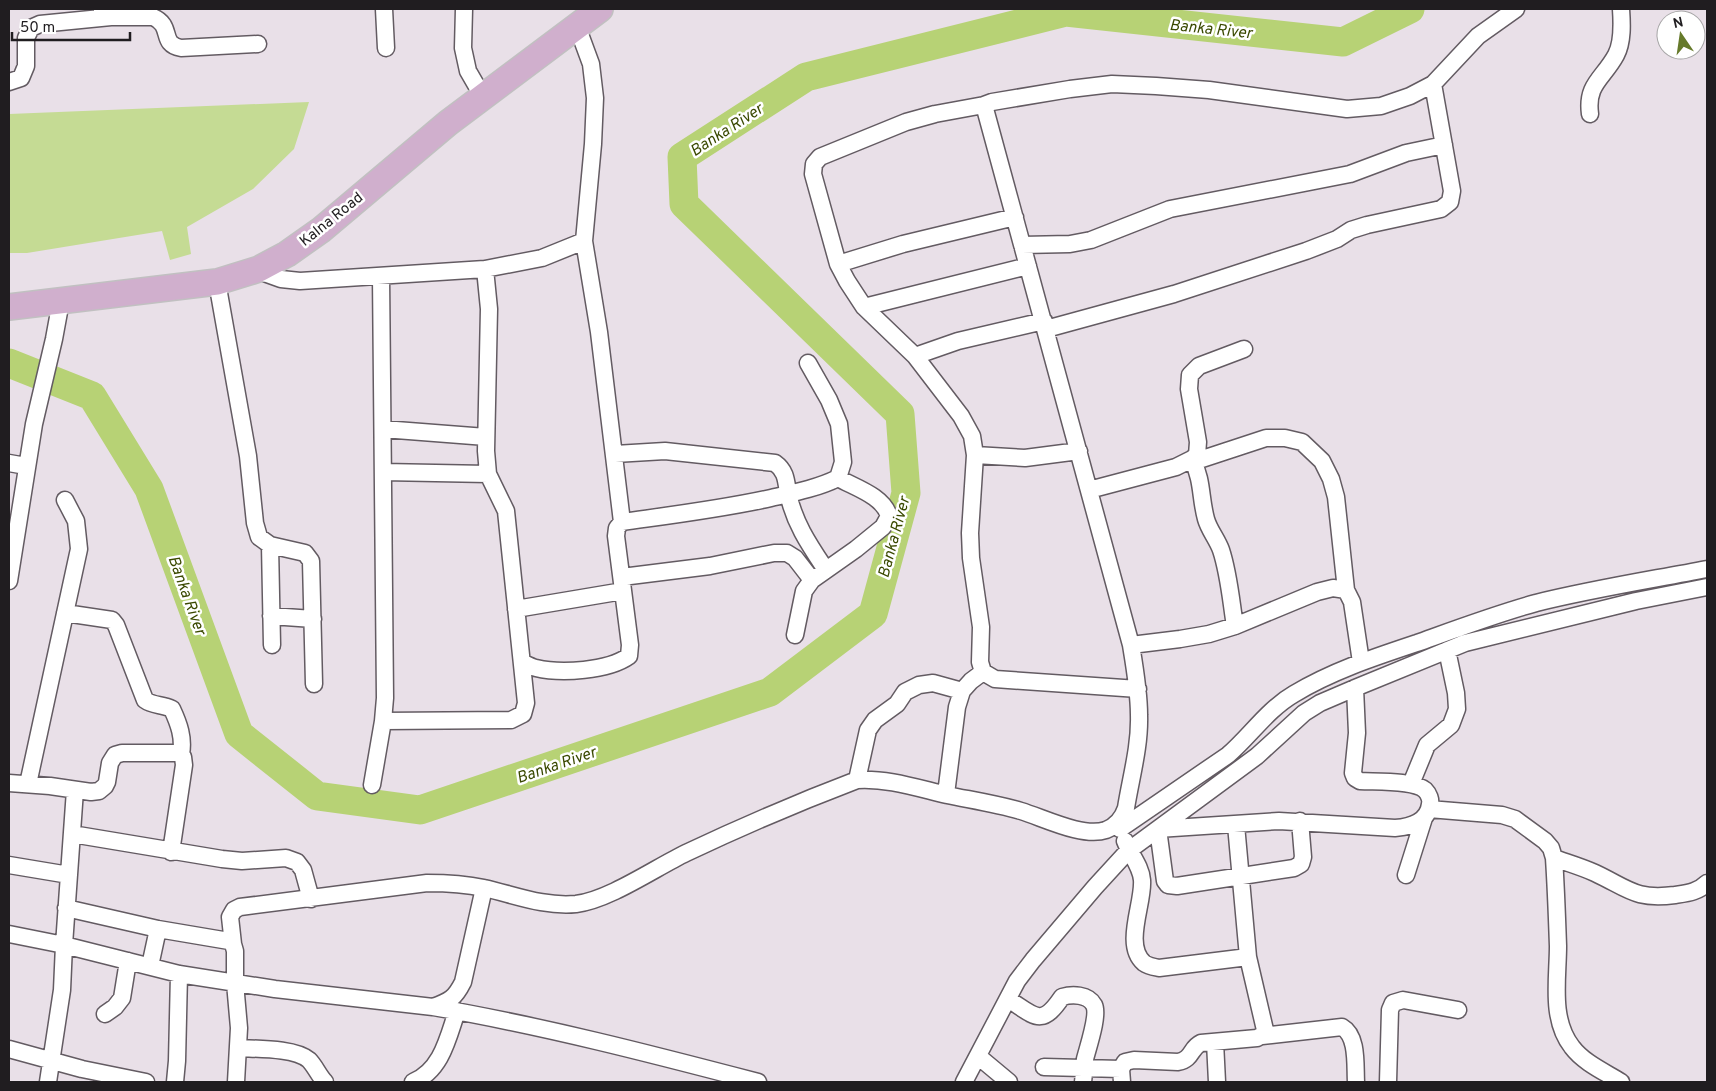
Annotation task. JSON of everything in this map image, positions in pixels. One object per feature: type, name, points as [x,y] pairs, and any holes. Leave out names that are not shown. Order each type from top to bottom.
[{"type":"main road","name":"Kalna Road","points":[[9,307],[217,282],[256,270],[287,254],[321,230],[448,123],[600,9]]},
{"type":"street","points":[[384,9],[386,48]]},
{"type":"street","points":[[464,9],[463,48],[468,71],[483,97]]},
{"type":"street","points":[[1138,689],[995,679],[983,672],[980,662],[980,627],[971,558],[970,533],[975,455],[972,436],[961,416],[915,356],[864,306],[847,281],[838,264],[813,174],[814,164],[820,157],[906,122],[935,114],[992,102],[1112,84],[1209,90],[1347,109],[1381,106],[1410,96],[1433,84],[1478,36],[1516,9]]},
{"type":"street","points":[[1590,114],[1588,101],[1591,92],[1616,55],[1621,39],[1621,9]]},
{"type":"street","points":[[9,82],[21,78],[26,66],[26,38],[31,28],[40,24],[106,13],[153,17],[160,20],[165,25],[168,41],[173,46],[181,48],[258,44]]},
{"type":"street","points":[[577,26],[591,64],[595,98],[593,144],[584,241],[599,332],[622,522]]},
{"type":"street","points":[[915,356],[958,341],[1045,325],[1184,291],[1337,239],[1351,230],[1440,208],[1450,202],[1452,191],[1433,84]]},
{"type":"street","points":[[984,105],[1131,645],[1138,689],[1138,740],[1126,808],[1119,826],[1128,851],[1140,869],[1143,880],[1135,939],[1137,953],[1145,964],[1159,968],[1248,957]]},
{"type":"street","points":[[1022,245],[1070,244],[1091,240],[1170,209],[1350,174],[1406,153],[1444,145]]},
{"type":"street","points":[[838,264],[903,244],[1014,217]]},
{"type":"street","points":[[256,270],[281,279],[300,281],[485,268],[512,265],[542,258],[584,241]]},
{"type":"street","points":[[864,306],[1028,266]]},
{"type":"street","points":[[383,721],[511,720],[523,714],[526,704],[506,511],[488,474],[486,438],[489,309],[485,268]]},
{"type":"street","points":[[372,785],[385,698],[381,276]]},
{"type":"street","points":[[217,282],[248,456],[255,523],[259,537],[270,545],[305,553],[311,561],[314,684]]},
{"type":"street","points":[[9,581],[26,466],[61,301]]},
{"type":"street","points":[[1193,461],[1197,455],[1198,442],[1189,389],[1190,374],[1199,366],[1244,349]]},
{"type":"street","points":[[522,662],[535,668],[583,670],[620,663],[629,656],[630,645],[616,536],[617,528],[622,522],[728,508],[788,494],[838,478],[843,462],[839,424],[829,400],[808,363]]},
{"type":"street","points":[[383,429],[486,438]]},
{"type":"street","points":[[1089,490],[1176,467],[1266,438],[1285,438],[1302,442],[1322,461],[1331,479],[1336,497],[1346,590],[1352,602],[1361,662]]},
{"type":"street","points":[[615,454],[665,451],[775,463],[782,468],[786,479],[794,516],[826,570]]},
{"type":"street","points":[[975,455],[1025,458],[1079,451]]},
{"type":"street","points":[[1193,461],[1202,487],[1204,510],[1208,525],[1220,548],[1225,566],[1236,626]]},
{"type":"street","points":[[9,463],[26,466]]},
{"type":"street","points":[[383,472],[488,474]]},
{"type":"street","points":[[795,635],[804,591],[812,580],[883,527],[889,516],[886,507],[881,501],[838,478]]},
{"type":"street","points":[[28,784],[79,549],[76,521],[65,500]]},
{"type":"street","points":[[270,545],[272,645]]},
{"type":"street","points":[[516,609],[622,584],[774,553],[787,553],[795,558],[812,580]]},
{"type":"street","points":[[236,1082],[239,1028],[235,982],[235,951],[230,917],[234,910],[240,907],[428,883],[455,883],[484,888],[535,902],[558,905],[579,903],[601,897],[686,853],[857,780],[874,779],[946,794],[1020,811],[1087,831],[1106,830],[1119,826],[1228,756],[1280,704],[1294,694],[1326,677],[1361,662],[1534,604],[1707,569]]},
{"type":"street","points":[[964,1082],[979,1057],[1017,981],[1095,887],[1128,851],[1257,756],[1304,713],[1320,703],[1465,643],[1636,601],[1707,587]]},
{"type":"street","points":[[1131,645],[1209,634],[1236,626],[1317,592],[1333,588],[1346,590]]},
{"type":"street","points":[[65,613],[112,620],[116,625],[145,700],[151,705],[164,705],[172,709],[181,732],[183,743],[181,754],[184,765],[171,852]]},
{"type":"street","points":[[271,616],[312,619]]},
{"type":"street","points":[[1411,784],[1427,745],[1451,725],[1457,709],[1456,694],[1447,650]]},
{"type":"street","points":[[946,794],[957,707],[962,691],[970,681],[983,672]]},
{"type":"street","points":[[857,780],[868,730],[875,720],[897,704],[905,692],[918,685],[933,683],[962,691]]},
{"type":"street","points":[[1355,688],[1357,733],[1353,773],[1355,778],[1360,781],[1411,784],[1424,790],[1430,798],[1406,875]]},
{"type":"street","points":[[9,783],[91,792],[100,791],[107,782],[112,757],[117,753],[172,752],[181,754]]},
{"type":"street","points":[[48,1082],[62,990],[66,908],[76,790]]},
{"type":"street","points":[[1158,829],[1279,821],[1394,828],[1407,827],[1426,814],[1502,814],[1515,819],[1545,841],[1551,848],[1554,858],[1558,947],[1557,1009],[1565,1036],[1582,1058],[1621,1082]]},
{"type":"street","points":[[1158,829],[1163,877],[1168,885],[1177,886],[1294,868],[1301,864],[1303,857],[1300,821]]},
{"type":"street","points":[[1236,825],[1248,957],[1265,1030],[1262,1036]]},
{"type":"street","points":[[72,834],[171,852],[242,861],[286,858],[297,862],[302,870],[311,899]]},
{"type":"street","points":[[1554,858],[1594,873],[1626,890],[1642,896],[1660,897],[1692,893],[1707,883]]},
{"type":"street","points":[[9,865],[69,875]]},
{"type":"street","points":[[433,1006],[447,1002],[456,995],[463,982],[484,888]]},
{"type":"street","points":[[66,908],[158,929],[228,941],[233,944]]},
{"type":"street","points":[[150,966],[158,929]]},
{"type":"street","points":[[9,934],[180,974],[275,989],[433,1006],[578,1036],[758,1082]]},
{"type":"street","points":[[105,1014],[115,1008],[122,998],[128,961]]},
{"type":"street","points":[[179,1081],[180,974]]},
{"type":"street","points":[[1008,999],[1034,1015],[1044,1016],[1052,1012],[1062,997],[1079,995],[1089,1000],[1094,1006],[1095,1014],[1084,1075]]},
{"type":"street","points":[[1388,1082],[1390,1010],[1393,1003],[1402,1000],[1458,1010]]},
{"type":"street","points":[[413,1082],[433,1076],[444,1050],[456,1011]]},
{"type":"street","points":[[1044,1067],[1084,1075],[1122,1076],[1125,1062],[1134,1060],[1178,1062],[1190,1056],[1196,1045],[1342,1027],[1348,1030],[1353,1040],[1356,1082]]},
{"type":"street","points":[[1214,1042],[1216,1082]]},
{"type":"street","points":[[239,1048],[299,1054],[310,1061],[325,1082]]},
{"type":"street","points":[[9,1049],[146,1082]]},
{"type":"street","points":[[979,1057],[1009,1082]]},
{"type":"green space","points":[[309,102],[294,149],[253,189],[187,227],[191,254],[170,260],[162,231],[27,253],[9,253],[9,114]]},
{"type":"waterway","name":"Banka River","points":[[9,363],[92,396],[149,489],[239,734],[317,796],[420,810],[770,692],[873,614],[906,493],[900,414],[684,204],[682,157],[806,77],[1066,12],[1343,42],[1410,9]]}]
